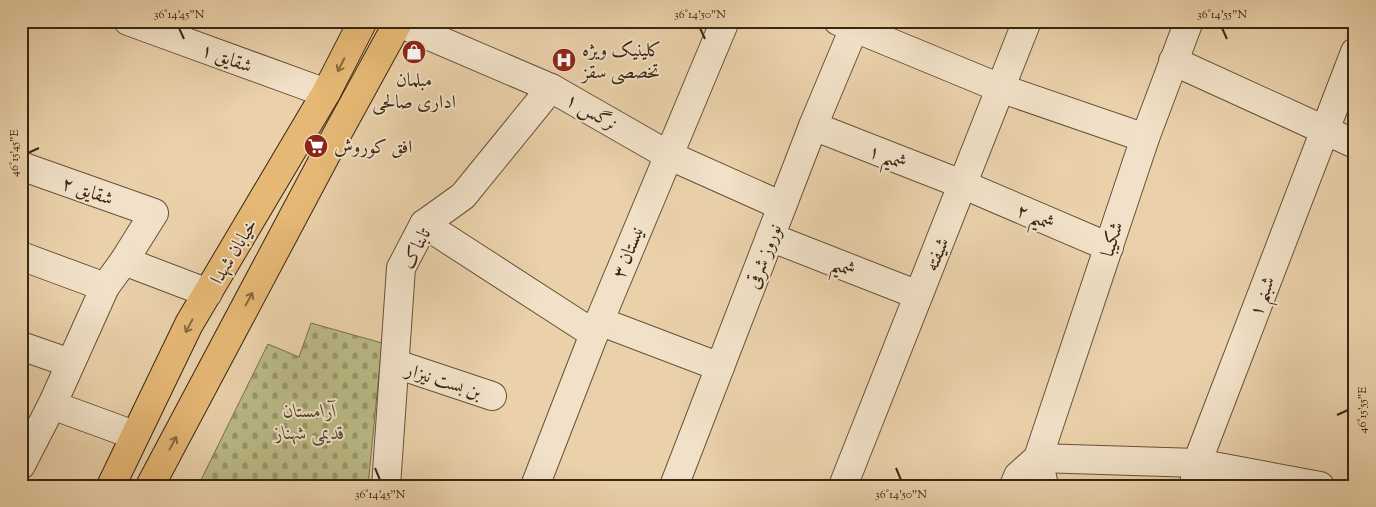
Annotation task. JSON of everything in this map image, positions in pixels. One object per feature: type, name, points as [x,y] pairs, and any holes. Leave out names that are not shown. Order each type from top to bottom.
[{"type":"main road","name":"خیابان شهدا","points":[[111,486],[189,324],[326,93],[363,21]]},
{"type":"main road","name":"خیابان شهدا","points":[[150,486],[336,136],[399,22]]},
{"type":"street","name":"شقایق ۱","points":[[128,21],[326,93]]},
{"type":"street","name":"نیستان ۳","points":[[535,486],[596,328],[725,21]]},
{"type":"street","name":"شیفته","points":[[843,486],[918,295],[964,185],[1027,21]]},
{"type":"street","name":"شکیبا","points":[[1038,458],[1145,138],[1173,61],[1190,21]]},
{"type":"street","name":"نرگس ۱","points":[[399,22],[551,88],[668,155],[782,206]]},
{"type":"street","points":[[850,23],[1000,88],[1145,138]]},
{"type":"street","name":"نوروز شرقی","points":[[674,486],[813,126],[850,23]]},
{"type":"street","name":"شبنم ۱","points":[[1196,474],[1355,52]]},
{"type":"street","points":[[1173,61],[1355,144]]},
{"type":"street","name":"تابناک","points":[[386,486],[396,364],[401,268],[424,224],[463,196],[551,88]]},
{"type":"street","name":"شمیم ۱","points":[[813,126],[964,185]]},
{"type":"street","name":"شقایق ۲","points":[[21,166],[154,213],[124,261]]},
{"type":"street","name":"شمیم ۲","points":[[964,185],[1109,247]]},
{"type":"street","points":[[424,224],[596,328],[720,367]]},
{"type":"street","name":"شمیم","points":[[770,237],[918,295]]},
{"type":"street","points":[[21,256],[104,287]]},
{"type":"street","points":[[24,454],[52,405],[104,287],[124,261],[208,293]]},
{"type":"street","points":[[21,346],[70,363]]},
{"type":"street","name":"بن بست نیزار","points":[[396,364],[492,396]]},
{"type":"street","points":[[52,405],[134,435]]},
{"type":"street","points":[[1038,458],[1044,486]]},
{"type":"street","points":[[1014,486],[1018,476],[1038,458],[1320,486]]},
{"type":"green space","name":"آرامستان قدیمی شهناز","points":[[311,323],[382,343],[368,486],[198,486],[268,344],[299,357]]},
{"type":"place","name":"مبلمان اداری صالحی","points":[[414,52]]},
{"type":"place","name":"کلینیک ویژه تخصصی سقز","points":[[564,60]]},
{"type":"place","name":"افق کوروش","points":[[316,146]]}]
